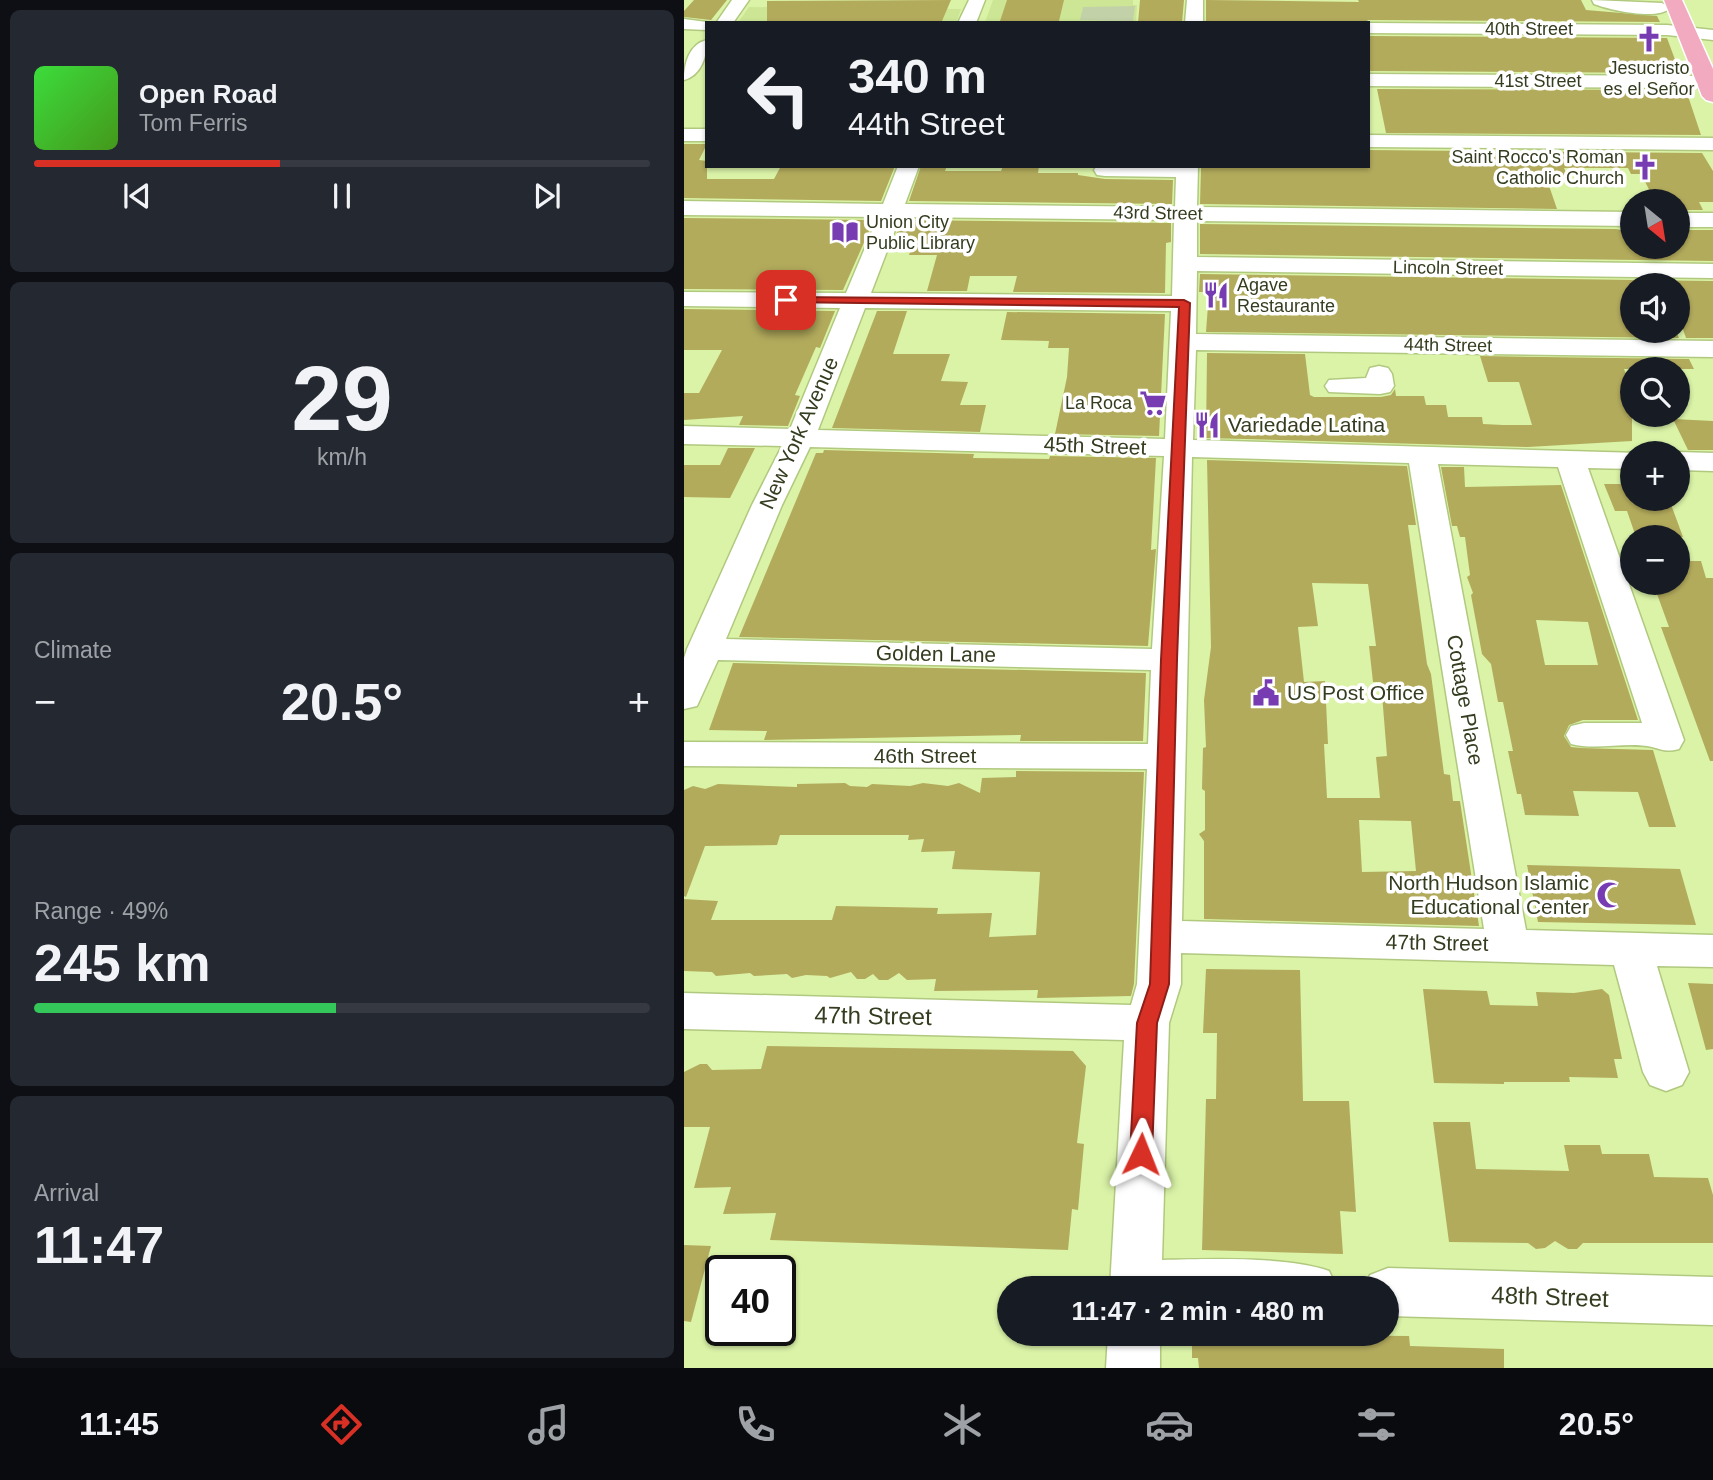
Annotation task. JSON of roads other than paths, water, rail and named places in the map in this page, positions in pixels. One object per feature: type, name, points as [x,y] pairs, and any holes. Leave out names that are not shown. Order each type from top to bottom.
[{"type":"main road","points":[[1674,4],[1711,87]]},
{"type":"street","points":[[725,21],[741,0]]},
{"type":"street","points":[[968,21],[977,0]]},
{"type":"street","points":[[1194,21],[1195,0]]},
{"type":"street","points":[[1600,0],[1619,7],[1674,4]]},
{"type":"street","points":[[684,24],[705,25]]},
{"type":"street","name":"40th Street","points":[[1370,28],[1668,30],[1713,35]]},
{"type":"street","points":[[698,49],[684,75],[705,75]]},
{"type":"street","name":"41st Street","points":[[1370,80],[1711,87]]},
{"type":"street","points":[[684,135],[705,135]]},
{"type":"street","points":[[1370,141],[1713,144]]},
{"type":"street","name":"New York Avenue","points":[[684,698],[801,437],[908,168]]},
{"type":"street","points":[[1105,170],[1187,168],[1159,984],[1147,1023],[1136,1276]]},
{"type":"street","name":"43rd Street","points":[[684,208],[1620,219]]},
{"type":"street","points":[[1690,220],[1713,220]]},
{"type":"street","name":"Lincoln Street","points":[[1184,264],[1713,271]]},
{"type":"street","points":[[684,299],[1184,303]]},
{"type":"street","name":"44th Street","points":[[1183,342],[1377,359],[1713,349]]},
{"type":"street","points":[[1339,386],[1380,386],[1377,359]]},
{"type":"street","name":"45th Street","points":[[684,435],[1620,460]]},
{"type":"street","name":"Cottage Place","points":[[1422,455],[1508,945]]},
{"type":"street","points":[[1570,458],[1665,738],[1584,735]]},
{"type":"street","points":[[1690,461],[1713,461]]},
{"type":"street","name":"Golden Lane","points":[[704,649],[1169,660]]},
{"type":"street","name":"46th Street","points":[[684,754],[1166,757]]},
{"type":"street","name":"47th Street","points":[[1161,936],[1713,951]]},
{"type":"street","points":[[1631,949],[1666,1072]]},
{"type":"street","name":"47th Street","points":[[684,1011],[1147,1023]]},
{"type":"street","name":"48th Street","points":[[1399,1292],[1713,1301]]},
{"type":"street","points":[[1133,1368],[1134,1346]]},
{"type":"place","name":"Jesucristo es el Señor","points":[[1649,39]]},
{"type":"place","name":"Saint Rocco's Roman Catholic Church","points":[[1645,167]]},
{"type":"place","name":"Union City Public Library","points":[[845,232]]},
{"type":"place","name":"Agave Restaurante","points":[[1216,295]]},
{"type":"place","name":"La Roca","points":[[1153,403]]},
{"type":"place","name":"Variedade Latina","points":[[1207,425]]},
{"type":"place","name":"US Post Office","points":[[1266,693]]},
{"type":"place","name":"North Hudson Islamic Educational Center","points":[[1610,895]]}]
